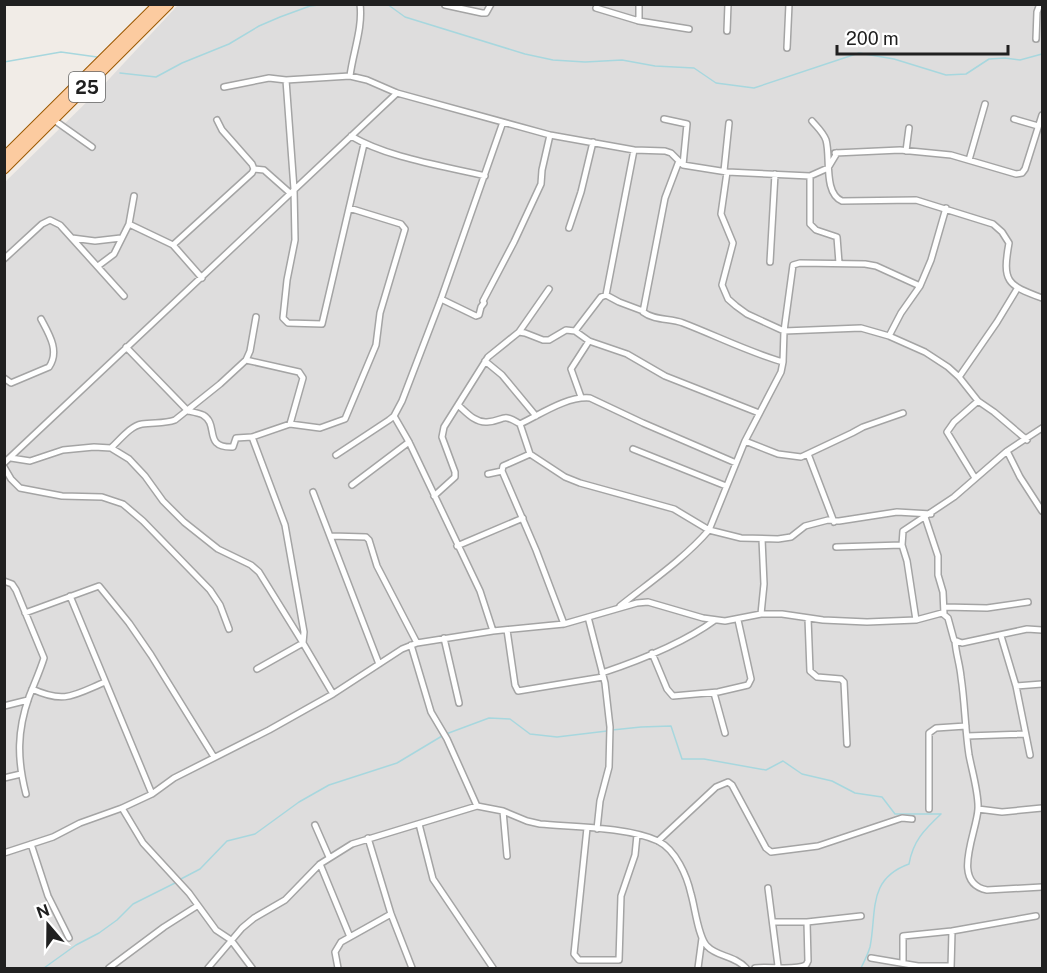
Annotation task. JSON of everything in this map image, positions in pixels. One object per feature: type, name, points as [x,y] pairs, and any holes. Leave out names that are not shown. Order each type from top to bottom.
[{"type":"main road","points":[[4,157],[158,4]]},
{"type":"main road","name":"25","points":[[4,169],[169,4]]},
{"type":"street","points":[[350,76],[361,13],[360,4]]},
{"type":"street","points":[[445,5],[486,13],[491,4]]},
{"type":"street","points":[[639,4],[639,21]]},
{"type":"street","points":[[727,31],[728,4]]},
{"type":"street","points":[[787,48],[789,4]]},
{"type":"street","points":[[1036,39],[1040,4]]},
{"type":"street","points":[[596,8],[639,21],[689,29]]},
{"type":"street","points":[[224,87],[269,78],[286,80],[350,76],[367,80],[397,93],[550,135],[634,150],[665,151],[671,153],[681,163],[726,172],[810,176],[828,168],[837,153]]},
{"type":"street","points":[[286,80],[295,240],[287,279],[283,318],[288,323],[322,324],[364,144]]},
{"type":"street","points":[[229,629],[220,605],[210,590],[143,521],[123,504],[102,497],[62,496],[20,488],[11,479],[4,465],[126,347],[397,93]]},
{"type":"street","points":[[969,160],[985,104]]},
{"type":"street","points":[[828,154],[906,151],[951,155],[1011,174],[1022,173],[1042,115]]},
{"type":"street","points":[[643,311],[664,198],[681,163],[687,124],[664,119]]},
{"type":"street","points":[[1014,119],[1038,126]]},
{"type":"street","points":[[54,120],[93,147]]},
{"type":"street","points":[[217,120],[222,130],[254,169]]},
{"type":"street","points":[[336,455],[394,416],[402,401],[485,176],[502,122]]},
{"type":"street","points":[[812,122],[824,136],[833,194],[836,198],[842,201],[916,200],[993,224],[1009,243],[1005,263],[1008,278],[1017,289],[1042,298]]},
{"type":"street","points":[[729,123],[721,214],[733,243],[723,279],[728,299],[747,314],[784,331],[861,328],[889,336],[925,352],[959,377],[978,401],[1026,440]]},
{"type":"street","points":[[906,151],[909,128]]},
{"type":"street","points":[[441,298],[479,315],[483,301],[541,184],[550,135]]},
{"type":"street","points":[[351,136],[364,144],[485,176]]},
{"type":"street","points":[[568,228],[581,192],[593,142]]},
{"type":"street","points":[[575,331],[606,295],[634,150]]},
{"type":"street","points":[[173,245],[254,169],[260,169],[269,174],[292,191]]},
{"type":"street","points":[[770,262],[775,174]]},
{"type":"street","points":[[810,176],[810,224],[816,230],[837,237],[839,263]]},
{"type":"street","points":[[98,266],[114,254],[129,224],[134,196]]},
{"type":"street","points":[[126,347],[188,411],[202,414],[207,418],[216,444],[233,447],[236,438],[252,437],[290,424],[320,428],[345,419],[376,345],[380,313],[405,229],[401,224],[349,208]]},
{"type":"street","points":[[889,336],[901,313],[920,286],[931,260],[946,208]]},
{"type":"street","points":[[6,256],[42,224],[50,220],[60,225],[124,296]]},
{"type":"street","points":[[129,224],[173,245],[202,278]]},
{"type":"street","points":[[72,238],[95,241],[121,238]]},
{"type":"street","points":[[618,607],[663,573],[701,540],[709,530],[745,441],[781,372],[793,265],[800,263],[865,264],[876,266],[920,286]]},
{"type":"street","points":[[434,496],[455,477],[442,432],[485,361],[519,332],[549,289]]},
{"type":"street","points":[[959,377],[1017,289]]},
{"type":"street","points":[[606,295],[643,311],[648,316],[680,321],[754,354],[783,362]]},
{"type":"street","points":[[111,448],[133,427],[140,424],[168,423],[188,411],[246,360],[250,351],[256,317]]},
{"type":"street","points":[[4,378],[11,383],[49,367],[52,362],[53,344],[41,318]]},
{"type":"street","points":[[519,332],[549,340],[566,330],[575,331],[590,341],[627,354],[665,376],[759,413]]},
{"type":"street","points":[[581,397],[571,369],[590,341]]},
{"type":"street","points":[[246,360],[301,374],[303,378],[290,424]]},
{"type":"street","points":[[485,361],[502,375],[536,416]]},
{"type":"street","points":[[520,424],[581,397],[590,398],[736,463]]},
{"type":"street","points":[[975,478],[947,432],[954,422],[978,401]]},
{"type":"street","points":[[458,405],[473,419],[489,422],[503,417],[511,418],[520,424],[530,454],[565,477],[674,509],[709,530],[741,538],[791,537],[805,526],[828,520],[834,522],[897,512],[928,516]]},
{"type":"street","points":[[745,441],[778,454],[801,457],[862,427],[903,413]]},
{"type":"street","points":[[394,416],[409,442],[484,599],[493,631]]},
{"type":"street","points":[[916,620],[907,561],[902,545],[903,531],[954,497],[1007,451],[1042,428]]},
{"type":"street","points":[[252,437],[285,525],[301,607],[303,643]]},
{"type":"street","points":[[352,485],[409,442]]},
{"type":"street","points":[[11,458],[30,461],[63,450],[94,447],[111,448],[129,459],[184,522],[218,549],[251,565],[259,572],[333,694]]},
{"type":"street","points":[[633,449],[726,486]]},
{"type":"street","points":[[1007,451],[1020,477],[1042,511]]},
{"type":"street","points":[[530,454],[503,466],[502,471],[523,518],[564,624]]},
{"type":"street","points":[[808,454],[834,522]]},
{"type":"street","points":[[488,474],[502,471]]},
{"type":"street","points":[[313,492],[379,664]]},
{"type":"street","points":[[928,516],[938,556],[938,575],[944,614],[948,618],[955,641],[961,676],[978,809],[968,848],[970,875],[974,885],[987,890],[1042,887]]},
{"type":"street","points":[[457,546],[523,518]]},
{"type":"street","points":[[331,536],[366,537],[369,540],[377,566],[414,644],[431,712],[447,739],[477,806]]},
{"type":"street","points":[[761,614],[764,584],[762,539]]},
{"type":"street","points":[[836,547],[902,545]]},
{"type":"street","points":[[4,581],[12,584],[16,590],[44,658],[28,700],[19,739],[21,774],[26,794]]},
{"type":"street","points":[[25,613],[94,586],[102,588],[152,655],[214,757]]},
{"type":"street","points":[[70,596],[152,794]]},
{"type":"street","points":[[4,853],[59,834],[152,794],[174,778],[270,730],[333,694],[414,644],[493,631],[564,624],[618,607],[648,602],[715,620],[738,620],[761,614],[867,622],[916,620],[944,614]]},
{"type":"street","points":[[944,607],[987,608],[1028,602]]},
{"type":"street","points":[[588,617],[603,675],[610,730],[609,767],[600,801],[597,829]]},
{"type":"street","points":[[808,618],[810,671],[817,677],[844,682],[847,744]]},
{"type":"street","points":[[507,630],[514,685],[518,691],[603,675],[700,631],[715,620]]},
{"type":"street","points":[[652,653],[669,693],[674,696],[714,693],[750,684],[738,620]]},
{"type":"street","points":[[955,641],[962,643],[1027,629],[1042,630]]},
{"type":"street","points":[[1001,636],[1016,686],[1030,754]]},
{"type":"street","points":[[444,638],[459,703]]},
{"type":"street","points":[[257,669],[303,643]]},
{"type":"street","points":[[32,689],[49,697],[65,697],[76,695],[105,682]]},
{"type":"street","points":[[1016,686],[1042,684]]},
{"type":"street","points":[[714,693],[725,733]]},
{"type":"street","points":[[4,706],[28,700]]},
{"type":"street","points":[[929,809],[929,733],[936,728],[966,726]]},
{"type":"street","points":[[967,736],[1025,734]]},
{"type":"street","points":[[4,778],[21,774]]},
{"type":"street","points":[[658,841],[716,787],[728,782],[732,785],[766,848],[771,852],[818,846],[902,818],[912,819]]},
{"type":"street","points":[[208,969],[231,940],[254,918],[285,900],[329,857],[368,838],[477,806],[503,811],[540,824],[597,829],[637,835],[658,841],[675,858],[688,880],[702,938],[708,947],[735,958],[746,969]]},
{"type":"street","points":[[122,808],[135,833],[189,893],[216,930],[231,940],[252,969]]},
{"type":"street","points":[[978,809],[1002,812],[1042,808]]},
{"type":"street","points":[[503,811],[507,856]]},
{"type":"street","points":[[419,824],[430,871],[436,885],[493,969]]},
{"type":"street","points":[[315,825],[329,857]]},
{"type":"street","points":[[587,828],[574,954],[579,960],[619,960],[621,896],[635,855],[637,835]]},
{"type":"street","points":[[368,838],[391,914],[412,969]]},
{"type":"street","points":[[31,844],[48,896],[69,938]]},
{"type":"street","points":[[320,864],[350,937]]},
{"type":"street","points":[[768,888],[778,966]]},
{"type":"street","points":[[109,969],[164,927],[197,906]]},
{"type":"street","points":[[338,969],[335,952],[337,947],[391,914]]},
{"type":"street","points":[[773,922],[861,916]]},
{"type":"street","points":[[903,963],[903,936],[952,931],[1036,916]]},
{"type":"street","points":[[755,969],[778,966],[799,968],[806,965],[808,961],[807,921]]},
{"type":"street","points":[[871,958],[925,967],[951,967],[952,931]]},
{"type":"street","points":[[698,969],[702,938]]},
{"type":"shaded area","points":[[178,5],[1042,5],[1042,968],[5,968],[5,182],[97,92]]},
{"type":"waterway","points":[[120,73],[156,77],[182,63],[229,44],[259,26],[280,17],[310,6],[327,4]]},
{"type":"waterway","points":[[387,4],[405,17],[525,54],[553,60],[585,62],[622,60],[655,66],[694,68],[716,83],[754,88],[859,53],[894,59],[946,75],[966,74],[989,59],[1020,60],[1042,54]]},
{"type":"waterway","points":[[4,62],[61,52],[97,57]]},
{"type":"waterway","points":[[446,734],[489,718],[510,719],[530,734],[557,737],[607,731]]},
{"type":"waterway","points":[[612,730],[671,726],[682,759],[704,759],[766,770],[783,761],[802,774],[832,781],[855,793],[882,797],[895,814],[941,814]]},
{"type":"waterway","points":[[179,880],[200,869],[227,841],[255,834],[299,802],[329,785],[397,763],[442,736]]},
{"type":"waterway","points":[[861,968],[870,947],[874,909],[880,888],[886,878],[909,864],[920,836],[941,814]]},
{"type":"waterway","points":[[44,968],[76,945],[99,933],[133,904],[175,883]]}]
